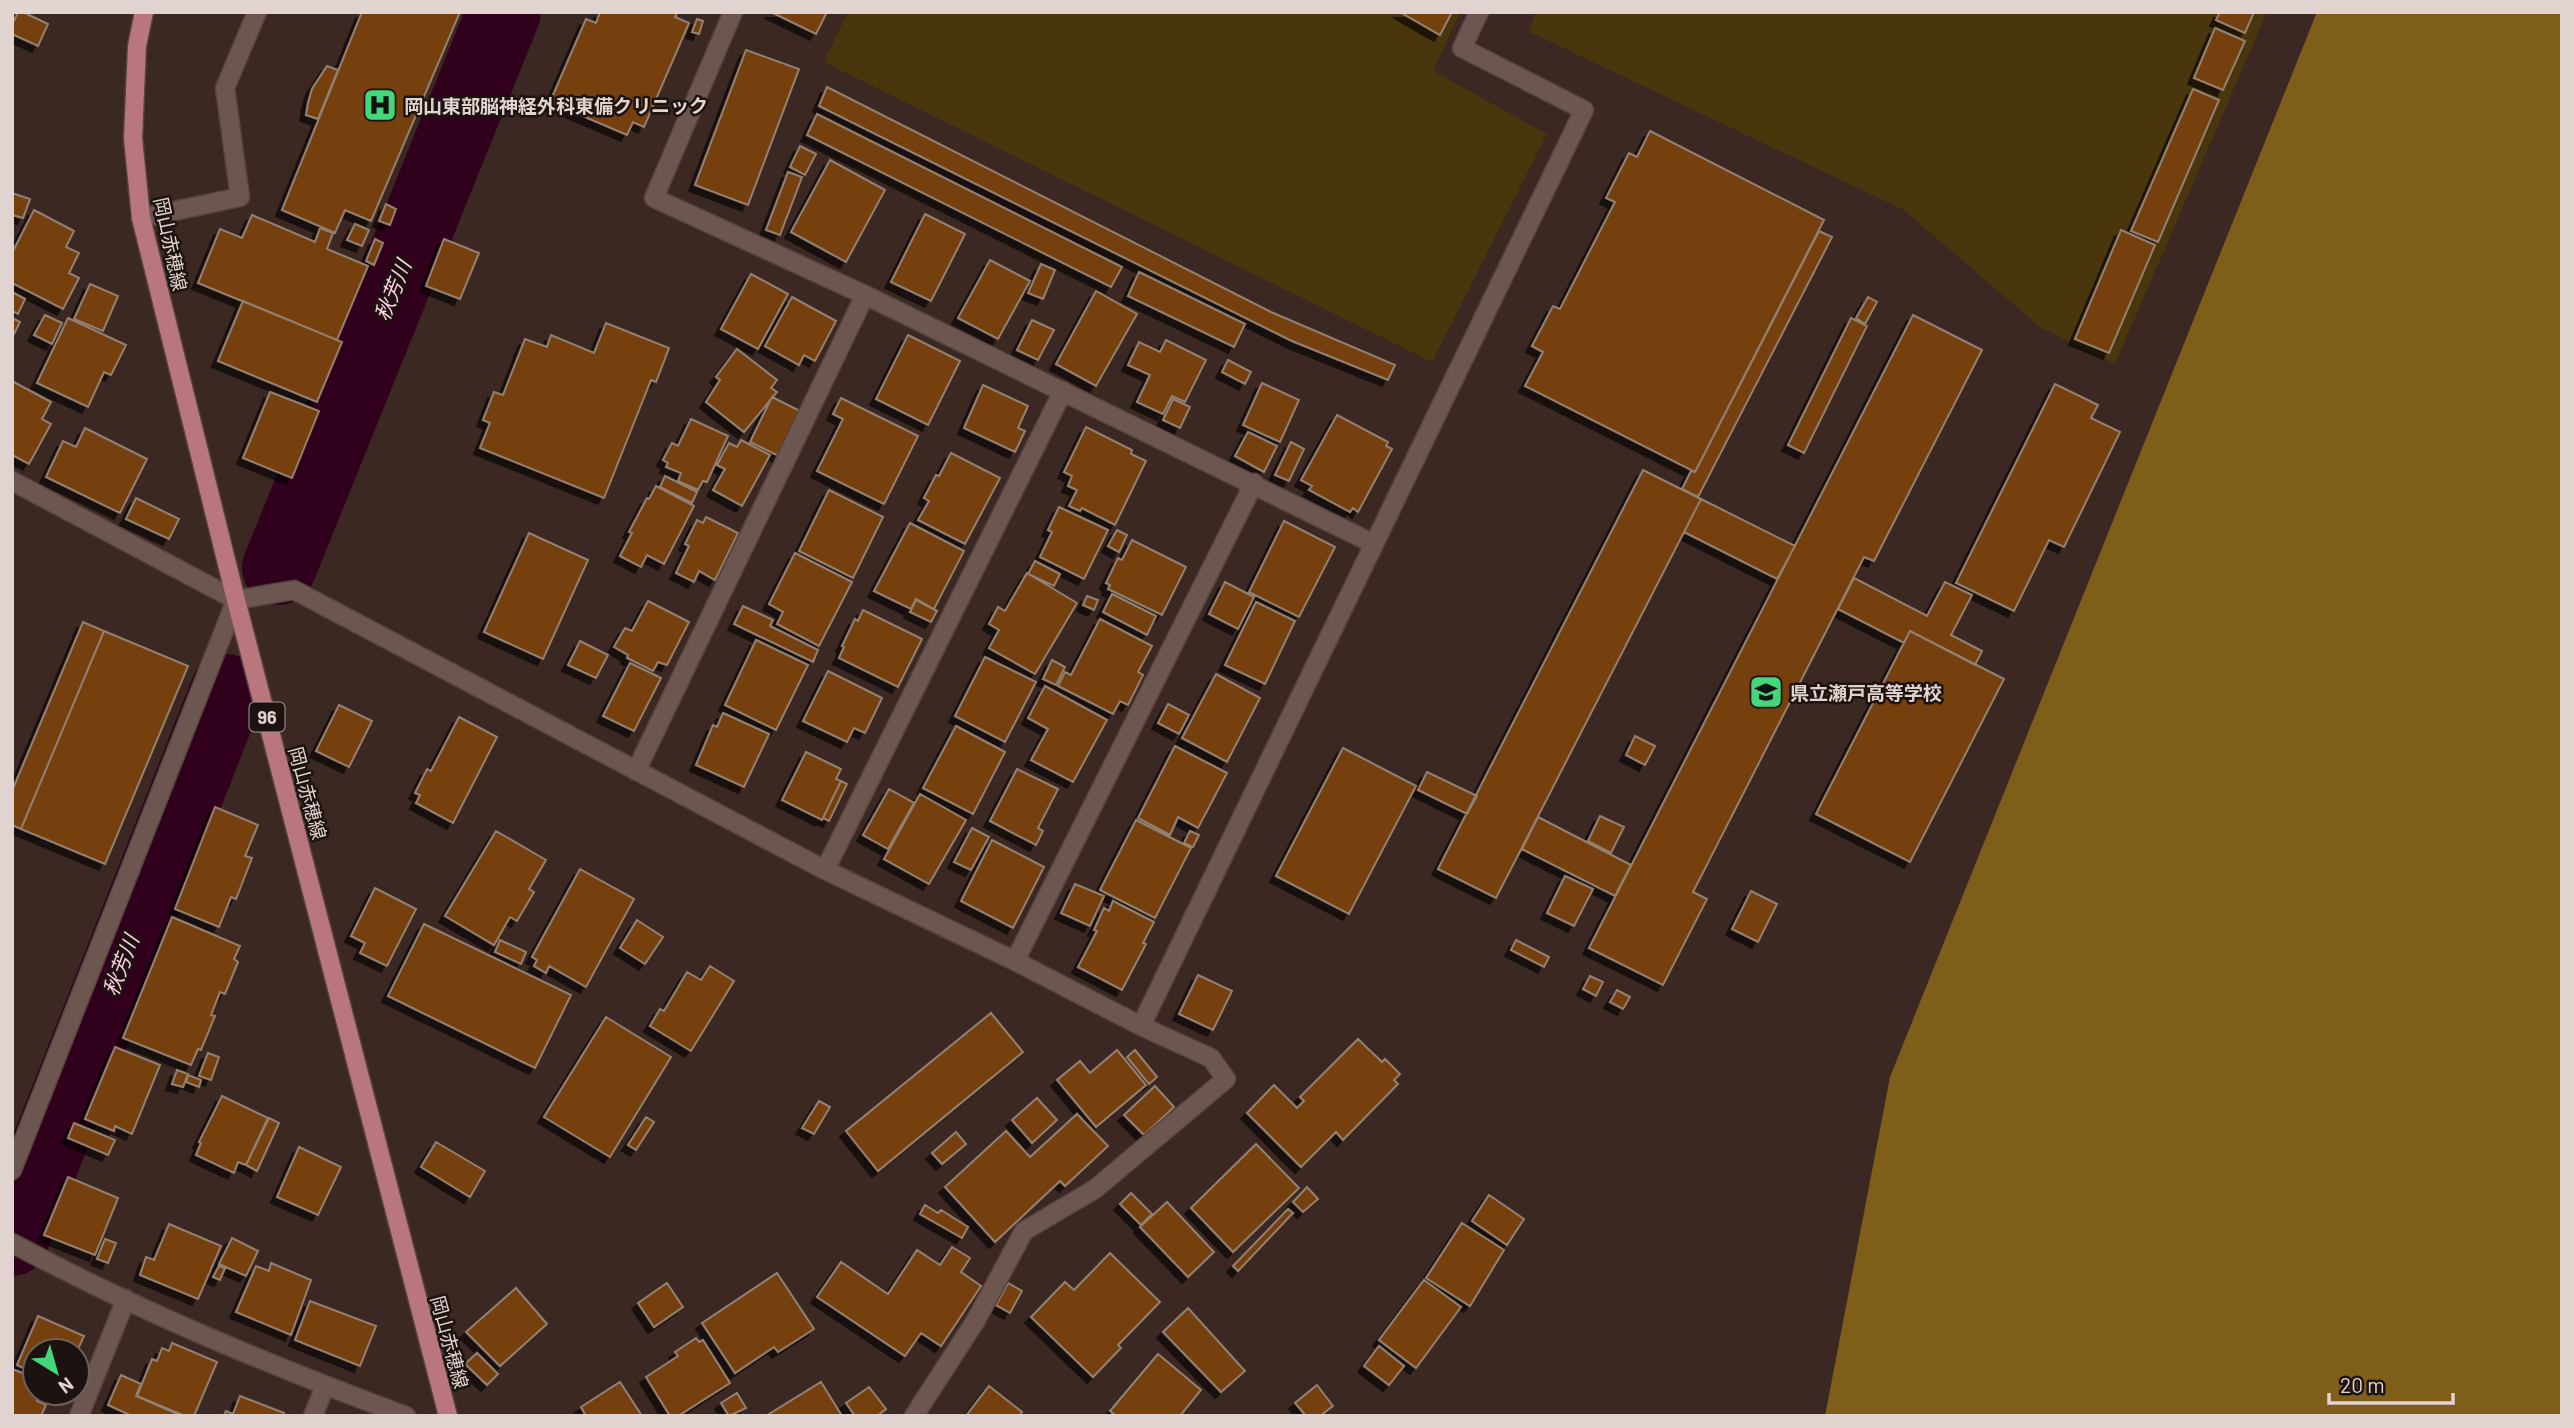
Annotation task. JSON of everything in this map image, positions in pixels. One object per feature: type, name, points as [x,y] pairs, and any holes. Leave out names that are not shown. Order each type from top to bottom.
[{"type":"main road","name":"岡山赤穂線","points":[[144,12],[137,46],[133,138],[141,218],[236,600],[448,1416]]},
{"type":"street","points":[[141,218],[240,197],[225,88],[257,12]]},
{"type":"street","points":[[733,12],[654,198],[865,295],[1374,544]]},
{"type":"street","points":[[1141,1027],[1584,110],[1462,48],[1479,12]]},
{"type":"street","points":[[636,771],[865,295]]},
{"type":"street","points":[[825,870],[1063,391]]},
{"type":"street","points":[[12,481],[236,600],[294,590],[825,870],[1015,961],[1141,1027],[1211,1058],[1226,1079],[1095,1189],[1024,1231],[976,1320],[914,1416]]},
{"type":"street","points":[[1015,961],[1254,484]]},
{"type":"street","points":[[12,1170],[236,600]]},
{"type":"street","points":[[12,1243],[126,1300],[326,1386],[406,1416]]},
{"type":"street","points":[[79,1416],[126,1300]]},
{"type":"street","points":[[313,1416],[326,1386]]},
{"type":"shaded area","points":[[848,12],[1460,12],[1433,71],[1547,134],[1432,362],[824,62]]},
{"type":"shaded area","points":[[1537,12],[2267,12],[2115,364],[2040,327],[1904,210],[1528,31]]},
{"type":"shaded area","points":[[2317,12],[2562,12],[2562,1416],[1825,1416],[1890,1077]]},
{"type":"building","points":[[18,12],[48,24],[38,46],[12,34],[12,25]]},
{"type":"building","points":[[362,12],[460,12],[371,221],[345,210],[335,233],[282,210]]},
{"type":"building","points":[[600,12],[674,12],[677,13],[675,17],[689,23],[644,127],[633,122],[627,135],[550,102],[586,19],[596,23]]},
{"type":"building","points":[[771,12],[827,12],[816,34]]},
{"type":"building","points":[[1400,12],[1448,12],[1451,14],[1440,35]]},
{"type":"building","points":[[2220,12],[2254,12],[2245,33],[2216,20]]},
{"type":"building","points":[[697,19],[703,21],[699,34],[692,32]]},
{"type":"building","points":[[2215,28],[2245,41],[2223,90],[2194,78]]},
{"type":"building","points":[[746,50],[799,69],[748,205],[695,185]]},
{"type":"building","points":[[327,66],[338,70],[318,119],[306,115],[308,103],[312,89]]},
{"type":"building","points":[[827,87],[1271,312],[1395,365],[1388,380],[1292,341],[819,106]]},
{"type":"building","points":[[2193,89],[2219,100],[2158,242],[2131,231]]},
{"type":"building","points":[[817,114],[1122,267],[1111,287],[807,135]]},
{"type":"building","points":[[1650,131],[1824,220],[1695,472],[1525,386],[1543,352],[1532,346],[1553,306],[1560,309],[1615,202],[1606,198],[1629,153],[1637,157]]},
{"type":"building","points":[[800,146],[816,154],[805,175],[790,167]]},
{"type":"building","points":[[830,160],[885,190],[846,262],[791,232]]},
{"type":"building","points":[[788,172],[802,177],[780,235],[766,230]]},
{"type":"building","points":[[12,193],[30,199],[23,218],[12,215]]},
{"type":"building","points":[[386,204],[396,209],[390,225],[379,221]]},
{"type":"building","points":[[34,210],[74,231],[66,247],[79,253],[69,273],[79,278],[63,309],[12,283],[12,253]]},
{"type":"building","points":[[925,214],[965,234],[931,301],[891,282]]},
{"type":"building","points":[[252,215],[315,242],[320,228],[333,233],[327,249],[368,266],[337,340],[198,283],[220,229],[242,238]]},
{"type":"building","points":[[355,224],[369,230],[362,246],[347,240]]},
{"type":"building","points":[[2121,230],[2155,245],[2109,353],[2075,339]]},
{"type":"building","points":[[1819,231],[1832,237],[1698,497],[1682,489],[1691,471],[1695,472]]},
{"type":"building","points":[[375,239],[383,243],[374,265],[366,261]]},
{"type":"building","points":[[444,239],[479,253],[460,299],[426,286]]},
{"type":"building","points":[[990,260],[1030,281],[998,339],[958,318]]},
{"type":"building","points":[[1041,264],[1055,270],[1043,299],[1028,293]]},
{"type":"building","points":[[1139,272],[1245,324],[1234,347],[1128,296]]},
{"type":"building","points":[[751,274],[788,294],[758,349],[721,329]]},
{"type":"building","points":[[90,284],[118,296],[103,331],[74,319]]},
{"type":"building","points":[[1096,291],[1137,314],[1096,386],[1056,364]]},
{"type":"building","points":[[12,292],[25,299],[18,314],[12,311]]},
{"type":"building","points":[[792,297],[836,321],[815,361],[804,355],[799,365],[765,346]]},
{"type":"building","points":[[1868,297],[1877,302],[1865,324],[1856,318]]},
{"type":"building","points":[[243,301],[342,342],[317,402],[218,361]]},
{"type":"building","points":[[45,315],[62,323],[52,344],[34,335]]},
{"type":"building","points":[[1913,315],[1982,350],[1874,561],[1864,557],[1693,892],[1707,899],[1663,985],[1589,948]]},
{"type":"building","points":[[12,318],[20,322],[12,338]]},
{"type":"building","points":[[68,318],[126,345],[111,375],[104,372],[88,407],[37,383]]},
{"type":"building","points":[[1851,318],[1867,326],[1804,453],[1788,445]]},
{"type":"building","points":[[1032,320],[1054,330],[1038,360],[1017,350]]},
{"type":"building","points":[[606,323],[669,348],[656,382],[651,380],[604,498],[480,448],[490,423],[483,420],[494,392],[503,395],[525,339],[547,347],[551,335],[594,353]]},
{"type":"building","points":[[908,335],[960,361],[928,425],[876,399]]},
{"type":"building","points":[[1166,340],[1206,360],[1185,402],[1172,396],[1163,414],[1137,402],[1150,375],[1128,365],[1139,342],[1160,352]]},
{"type":"building","points":[[737,349],[777,380],[771,388],[777,392],[744,432],[706,402],[720,380],[716,377]]},
{"type":"building","points":[[1228,360],[1251,372],[1245,384],[1222,372]]},
{"type":"building","points":[[12,381],[51,402],[42,419],[51,424],[29,464],[12,455]]},
{"type":"building","points":[[1262,383],[1299,400],[1280,442],[1243,425]]},
{"type":"building","points":[[2055,384],[2098,405],[2091,418],[2120,432],[2064,547],[2049,540],[2014,611],[1956,583]]},
{"type":"building","points":[[983,385],[1028,406],[1018,428],[1025,431],[1015,452],[964,428]]},
{"type":"building","points":[[270,392],[319,411],[292,478],[243,458]]},
{"type":"building","points":[[772,397],[800,411],[779,456],[750,442]]},
{"type":"building","points":[[841,398],[918,436],[884,504],[817,471],[843,419],[833,414]]},
{"type":"building","points":[[1173,399],[1190,407],[1180,428],[1163,420]]},
{"type":"building","points":[[1337,415],[1388,442],[1386,446],[1392,449],[1358,512],[1353,508],[1350,512],[1309,490],[1312,486],[1301,480]]},
{"type":"building","points":[[691,419],[728,436],[707,482],[703,481],[698,490],[678,481],[681,473],[666,467],[668,463],[663,460],[672,443],[678,446]]},
{"type":"building","points":[[1086,427],[1132,450],[1131,454],[1146,461],[1115,525],[1082,508],[1080,511],[1069,506],[1077,490],[1068,486],[1072,476],[1064,472]]},
{"type":"building","points":[[85,428],[147,459],[120,513],[46,477],[63,441],[76,447]]},
{"type":"building","points":[[1248,432],[1277,446],[1264,472],[1235,456]]},
{"type":"building","points":[[741,440],[770,455],[742,506],[713,490],[725,469],[717,465],[729,443],[737,447]]},
{"type":"building","points":[[1291,442],[1304,449],[1289,481],[1275,475]]},
{"type":"building","points":[[951,453],[1000,478],[965,544],[918,520],[929,501],[924,498]]},
{"type":"building","points":[[1643,470],[1701,499],[1496,898],[1438,869]]},
{"type":"building","points":[[665,476],[697,492],[692,503],[660,487]]},
{"type":"building","points":[[656,486],[694,506],[664,564],[647,555],[641,567],[620,556],[632,533],[629,532]]},
{"type":"building","points":[[829,490],[883,517],[853,578],[799,551]]},
{"type":"building","points":[[136,498],[179,519],[169,539],[126,519]]},
{"type":"building","points":[[1701,499],[1795,546],[1777,579],[1684,532]]},
{"type":"building","points":[[1059,507],[1108,530],[1084,579],[1040,557],[1052,532],[1048,530]]},
{"type":"building","points":[[706,517],[738,533],[715,580],[699,571],[694,582],[676,573],[689,546],[685,544],[697,520],[703,523]]},
{"type":"building","points":[[1284,521],[1335,547],[1299,617],[1249,592]]},
{"type":"building","points":[[910,523],[964,551],[934,609],[916,599],[911,609],[874,591]]},
{"type":"building","points":[[1117,530],[1127,535],[1119,552],[1108,546]]},
{"type":"building","points":[[529,533],[588,560],[543,659],[484,632]]},
{"type":"building","points":[[1132,540],[1186,567],[1162,615],[1108,589],[1110,585],[1106,583],[1118,558],[1122,560]]},
{"type":"building","points":[[795,553],[852,582],[819,646],[777,624],[783,612],[769,604]]},
{"type":"building","points":[[1035,561],[1060,574],[1054,586],[1028,574]]},
{"type":"building","points":[[1027,573],[1077,603],[1035,674],[989,648],[999,630],[989,624],[998,607],[1005,611]]},
{"type":"building","points":[[1854,578],[1927,616],[1945,582],[1972,595],[1951,635],[1982,651],[1975,665],[1910,631],[1904,643],[1838,609]]},
{"type":"building","points":[[1225,582],[1254,597],[1238,629],[1209,614]]},
{"type":"building","points":[[1112,594],[1156,616],[1147,635],[1103,612]]},
{"type":"building","points":[[1087,596],[1098,600],[1094,610],[1083,605]]},
{"type":"building","points":[[916,600],[937,611],[931,622],[910,612]]},
{"type":"building","points":[[648,601],[689,622],[667,665],[658,662],[653,671],[627,658],[628,655],[614,647],[625,628],[632,631]]},
{"type":"building","points":[[1256,602],[1295,621],[1265,684],[1225,665]]},
{"type":"building","points":[[743,606],[773,620],[770,626],[818,650],[813,662],[734,624]]},
{"type":"building","points":[[863,610],[922,639],[898,687],[839,658],[855,619],[858,621]]},
{"type":"building","points":[[1100,619],[1152,646],[1138,672],[1143,675],[1128,705],[1120,701],[1113,714],[1058,686],[1065,672],[1071,675]]},
{"type":"building","points":[[83,622],[104,631],[21,829],[12,825],[12,791]]},
{"type":"building","points":[[104,631],[188,666],[105,864],[21,829]]},
{"type":"building","points":[[1910,631],[2004,679],[1910,862],[1816,814]]},
{"type":"building","points":[[756,640],[808,665],[776,730],[725,705]]},
{"type":"building","points":[[580,641],[608,655],[596,678],[568,665]]},
{"type":"building","points":[[985,657],[1036,682],[1005,742],[955,716]]},
{"type":"building","points":[[1052,660],[1065,667],[1056,685],[1043,679]]},
{"type":"building","points":[[630,663],[661,678],[634,731],[603,716]]},
{"type":"building","points":[[828,671],[882,698],[865,733],[854,728],[847,742],[803,721]]},
{"type":"building","points":[[1216,674],[1260,698],[1227,762],[1182,738]]},
{"type":"building","points":[[1045,686],[1107,720],[1073,782],[1031,760],[1048,729],[1028,718]]},
{"type":"building","points":[[1168,704],[1189,715],[1179,734],[1158,723]]},
{"type":"building","points":[[339,705],[372,721],[349,767],[316,751]]},
{"type":"building","points":[[723,713],[769,734],[744,787],[696,765],[713,725],[717,727]]},
{"type":"building","points":[[459,717],[497,737],[453,823],[416,803],[420,795],[415,793],[427,769],[431,771]]},
{"type":"building","points":[[956,726],[1005,752],[973,814],[923,788]]},
{"type":"building","points":[[1635,736],[1655,746],[1645,765],[1626,755]]},
{"type":"building","points":[[1175,746],[1227,773],[1198,828],[1178,817],[1170,835],[1138,818]]},
{"type":"building","points":[[1343,748],[1416,786],[1349,914],[1276,876]]},
{"type":"building","points":[[806,752],[841,769],[836,779],[841,781],[822,820],[782,800]]},
{"type":"building","points":[[1017,769],[1058,789],[1038,828],[1043,831],[1036,845],[990,821]]},
{"type":"building","points":[[1427,772],[1477,796],[1467,814],[1418,790]]},
{"type":"building","points":[[841,781],[847,784],[829,821],[823,818]]},
{"type":"building","points":[[889,789],[914,803],[888,849],[863,835]]},
{"type":"building","points":[[920,794],[966,820],[929,884],[884,859]]},
{"type":"building","points":[[215,807],[258,825],[245,856],[252,858],[236,899],[231,897],[219,927],[175,909]]},
{"type":"building","points":[[1600,816],[1624,827],[1611,853],[1588,841]]},
{"type":"building","points":[[1538,817],[1631,865],[1615,896],[1522,849]]},
{"type":"building","points":[[1136,820],[1191,848],[1155,918],[1100,890]]},
{"type":"building","points":[[972,828],[989,837],[971,870],[954,862]]},
{"type":"building","points":[[496,831],[546,860],[529,889],[534,892],[517,921],[510,917],[494,945],[445,916]]},
{"type":"building","points":[[1190,831],[1199,835],[1193,847],[1184,843]]},
{"type":"building","points":[[992,840],[1044,867],[1013,928],[961,901]]},
{"type":"building","points":[[580,869],[634,899],[586,987],[549,966],[546,973],[534,966],[537,960],[532,957]]},
{"type":"building","points":[[1565,876],[1593,889],[1574,926],[1547,913]]},
{"type":"building","points":[[1075,884],[1104,896],[1090,926],[1061,913]]},
{"type":"building","points":[[375,888],[416,909],[387,966],[360,953],[365,943],[351,936]]},
{"type":"building","points":[[1751,891],[1777,904],[1758,942],[1732,929]]},
{"type":"building","points":[[1113,901],[1154,922],[1143,943],[1146,944],[1122,990],[1078,967],[1097,931],[1094,930],[1104,908],[1109,911]]},
{"type":"building","points":[[172,917],[240,946],[234,959],[238,962],[225,994],[220,992],[211,1015],[215,1016],[201,1050],[198,1049],[191,1065],[123,1038]]},
{"type":"building","points":[[637,920],[663,937],[645,964],[620,948]]},
{"type":"building","points":[[424,924],[571,995],[535,1068],[388,996]]},
{"type":"building","points":[[500,940],[526,952],[521,964],[495,952]]},
{"type":"building","points":[[1516,940],[1549,957],[1544,967],[1511,950]]},
{"type":"building","points":[[710,966],[734,981],[691,1051],[650,1026],[660,1009],[664,1011],[687,972],[701,980]]},
{"type":"building","points":[[1198,975],[1232,991],[1213,1030],[1179,1014]]},
{"type":"building","points":[[1590,976],[1603,982],[1596,996],[1583,989]]},
{"type":"building","points":[[1617,990],[1630,997],[1623,1009],[1610,1002]]},
{"type":"building","points":[[991,1013],[1023,1052],[878,1171],[846,1131]]},
{"type":"building","points":[[606,1017],[671,1057],[610,1157],[544,1117]]},
{"type":"building","points":[[1358,1039],[1382,1062],[1385,1059],[1400,1074],[1394,1080],[1398,1084],[1343,1140],[1336,1132],[1301,1167],[1247,1113],[1274,1085],[1297,1108],[1304,1101],[1300,1097]]},
{"type":"building","points":[[115,1047],[160,1065],[132,1134],[115,1126],[114,1131],[85,1119]]},
{"type":"building","points":[[1117,1050],[1146,1085],[1096,1127],[1057,1080],[1080,1061],[1090,1073]]},
{"type":"building","points":[[1135,1050],[1157,1077],[1149,1084],[1127,1057]]},
{"type":"building","points":[[208,1053],[219,1057],[211,1080],[199,1076]]},
{"type":"building","points":[[177,1070],[188,1074],[183,1087],[172,1084]]},
{"type":"building","points":[[188,1075],[201,1080],[199,1087],[186,1082]]},
{"type":"building","points":[[1155,1086],[1174,1107],[1144,1135],[1124,1115]]},
{"type":"building","points":[[222,1096],[268,1118],[246,1165],[238,1162],[234,1173],[196,1155],[201,1143],[199,1142]]},
{"type":"building","points":[[1037,1098],[1057,1120],[1032,1143],[1012,1120]]},
{"type":"building","points":[[819,1101],[830,1107],[814,1134],[802,1128]]},
{"type":"building","points":[[1077,1114],[1108,1146],[1065,1186],[1060,1181],[995,1242],[945,1187],[1006,1131],[1030,1157]]},
{"type":"building","points":[[646,1117],[654,1122],[636,1150],[628,1145]]},
{"type":"building","points":[[269,1118],[279,1123],[257,1171],[246,1165]]},
{"type":"building","points":[[74,1123],[115,1140],[108,1155],[68,1138]]},
{"type":"building","points":[[956,1132],[966,1144],[942,1164],[932,1153]]},
{"type":"building","points":[[436,1142],[485,1171],[470,1197],[421,1167]]},
{"type":"building","points":[[1256,1144],[1299,1188],[1233,1252],[1191,1208]]},
{"type":"building","points":[[299,1147],[341,1167],[318,1215],[277,1197]]},
{"type":"building","points":[[68,1177],[118,1198],[95,1255],[44,1235]]},
{"type":"building","points":[[1307,1187],[1318,1199],[1303,1212],[1293,1202]]},
{"type":"building","points":[[1131,1193],[1152,1214],[1141,1225],[1120,1204]]},
{"type":"building","points":[[1489,1195],[1524,1219],[1507,1245],[1472,1221]]},
{"type":"building","points":[[1167,1202],[1214,1252],[1188,1277],[1140,1227]]},
{"type":"building","points":[[925,1205],[938,1213],[941,1210],[968,1227],[962,1238],[920,1214]]},
{"type":"building","points":[[1288,1209],[1293,1213],[1238,1271],[1233,1266]]},
{"type":"building","points":[[1462,1223],[1504,1250],[1470,1306],[1426,1278]]},
{"type":"building","points":[[169,1224],[221,1246],[198,1299],[140,1275],[146,1257],[154,1260]]},
{"type":"building","points":[[232,1238],[258,1251],[246,1276],[219,1264]]},
{"type":"building","points":[[105,1239],[116,1243],[108,1263],[97,1259]]},
{"type":"building","points":[[952,1247],[970,1258],[961,1272],[981,1286],[941,1346],[921,1333],[905,1356],[817,1297],[841,1262],[888,1294],[917,1250],[940,1265]]},
{"type":"building","points":[[1110,1253],[1160,1302],[1118,1345],[1121,1348],[1093,1377],[1031,1317],[1065,1282],[1074,1290]]},
{"type":"building","points":[[271,1263],[311,1280],[291,1335],[236,1312],[256,1266],[269,1271]]},
{"type":"building","points":[[219,1266],[225,1268],[220,1280],[213,1277]]},
{"type":"building","points":[[777,1273],[814,1329],[778,1352],[774,1347],[735,1373],[702,1323]]},
{"type":"building","points":[[1424,1280],[1461,1307],[1416,1368],[1379,1340]]},
{"type":"building","points":[[667,1283],[683,1307],[654,1327],[638,1303]]},
{"type":"building","points":[[1008,1283],[1022,1291],[1010,1313],[996,1305]]},
{"type":"building","points":[[516,1288],[547,1324],[500,1366],[466,1332]]},
{"type":"building","points":[[310,1301],[376,1326],[360,1366],[295,1340]]},
{"type":"building","points":[[1188,1308],[1245,1371],[1221,1392],[1163,1332]]},
{"type":"building","points":[[38,1316],[84,1336],[84,1337],[29,1337]]},
{"type":"building","points":[[696,1338],[699,1342],[703,1340],[730,1383],[678,1416],[670,1416],[646,1377],[678,1356],[675,1352]]},
{"type":"building","points":[[172,1343],[217,1362],[194,1416],[185,1416],[137,1396],[152,1359],[157,1361],[162,1348],[169,1351]]},
{"type":"building","points":[[1379,1346],[1404,1366],[1389,1385],[1364,1366]]},
{"type":"building","points":[[477,1353],[498,1374],[487,1385],[465,1364]]},
{"type":"building","points":[[1158,1354],[1201,1390],[1180,1416],[1116,1416],[1110,1411]]},
{"type":"building","points":[[12,1369],[21,1373],[21,1407],[45,1407],[41,1416],[12,1416]]},
{"type":"building","points":[[121,1375],[141,1384],[136,1396],[182,1416],[132,1416],[108,1405]]},
{"type":"building","points":[[620,1382],[642,1416],[586,1416],[581,1407]]},
{"type":"building","points":[[821,1382],[842,1416],[766,1416]]},
{"type":"building","points":[[1317,1385],[1333,1406],[1320,1416],[1306,1416],[1295,1403]]},
{"type":"building","points":[[989,1386],[1022,1412],[1019,1416],[966,1416]]},
{"type":"building","points":[[869,1387],[886,1409],[877,1416],[855,1416],[846,1403]]},
{"type":"building","points":[[737,1393],[746,1408],[729,1416],[721,1403]]},
{"type":"building","points":[[240,1396],[284,1413],[284,1416],[224,1416],[226,1411],[233,1414]]},
{"type":"waterway","name":"秋芳川","points":[[279,568],[504,12]]},
{"type":"waterway","name":"秋芳川","points":[[12,1239],[227,691]]},
{"type":"place","name":"岡山東部脳神経外科東備クリニック","points":[[380,105]]},
{"type":"place","name":"県立瀬戸高等学校","points":[[1766,692]]}]
